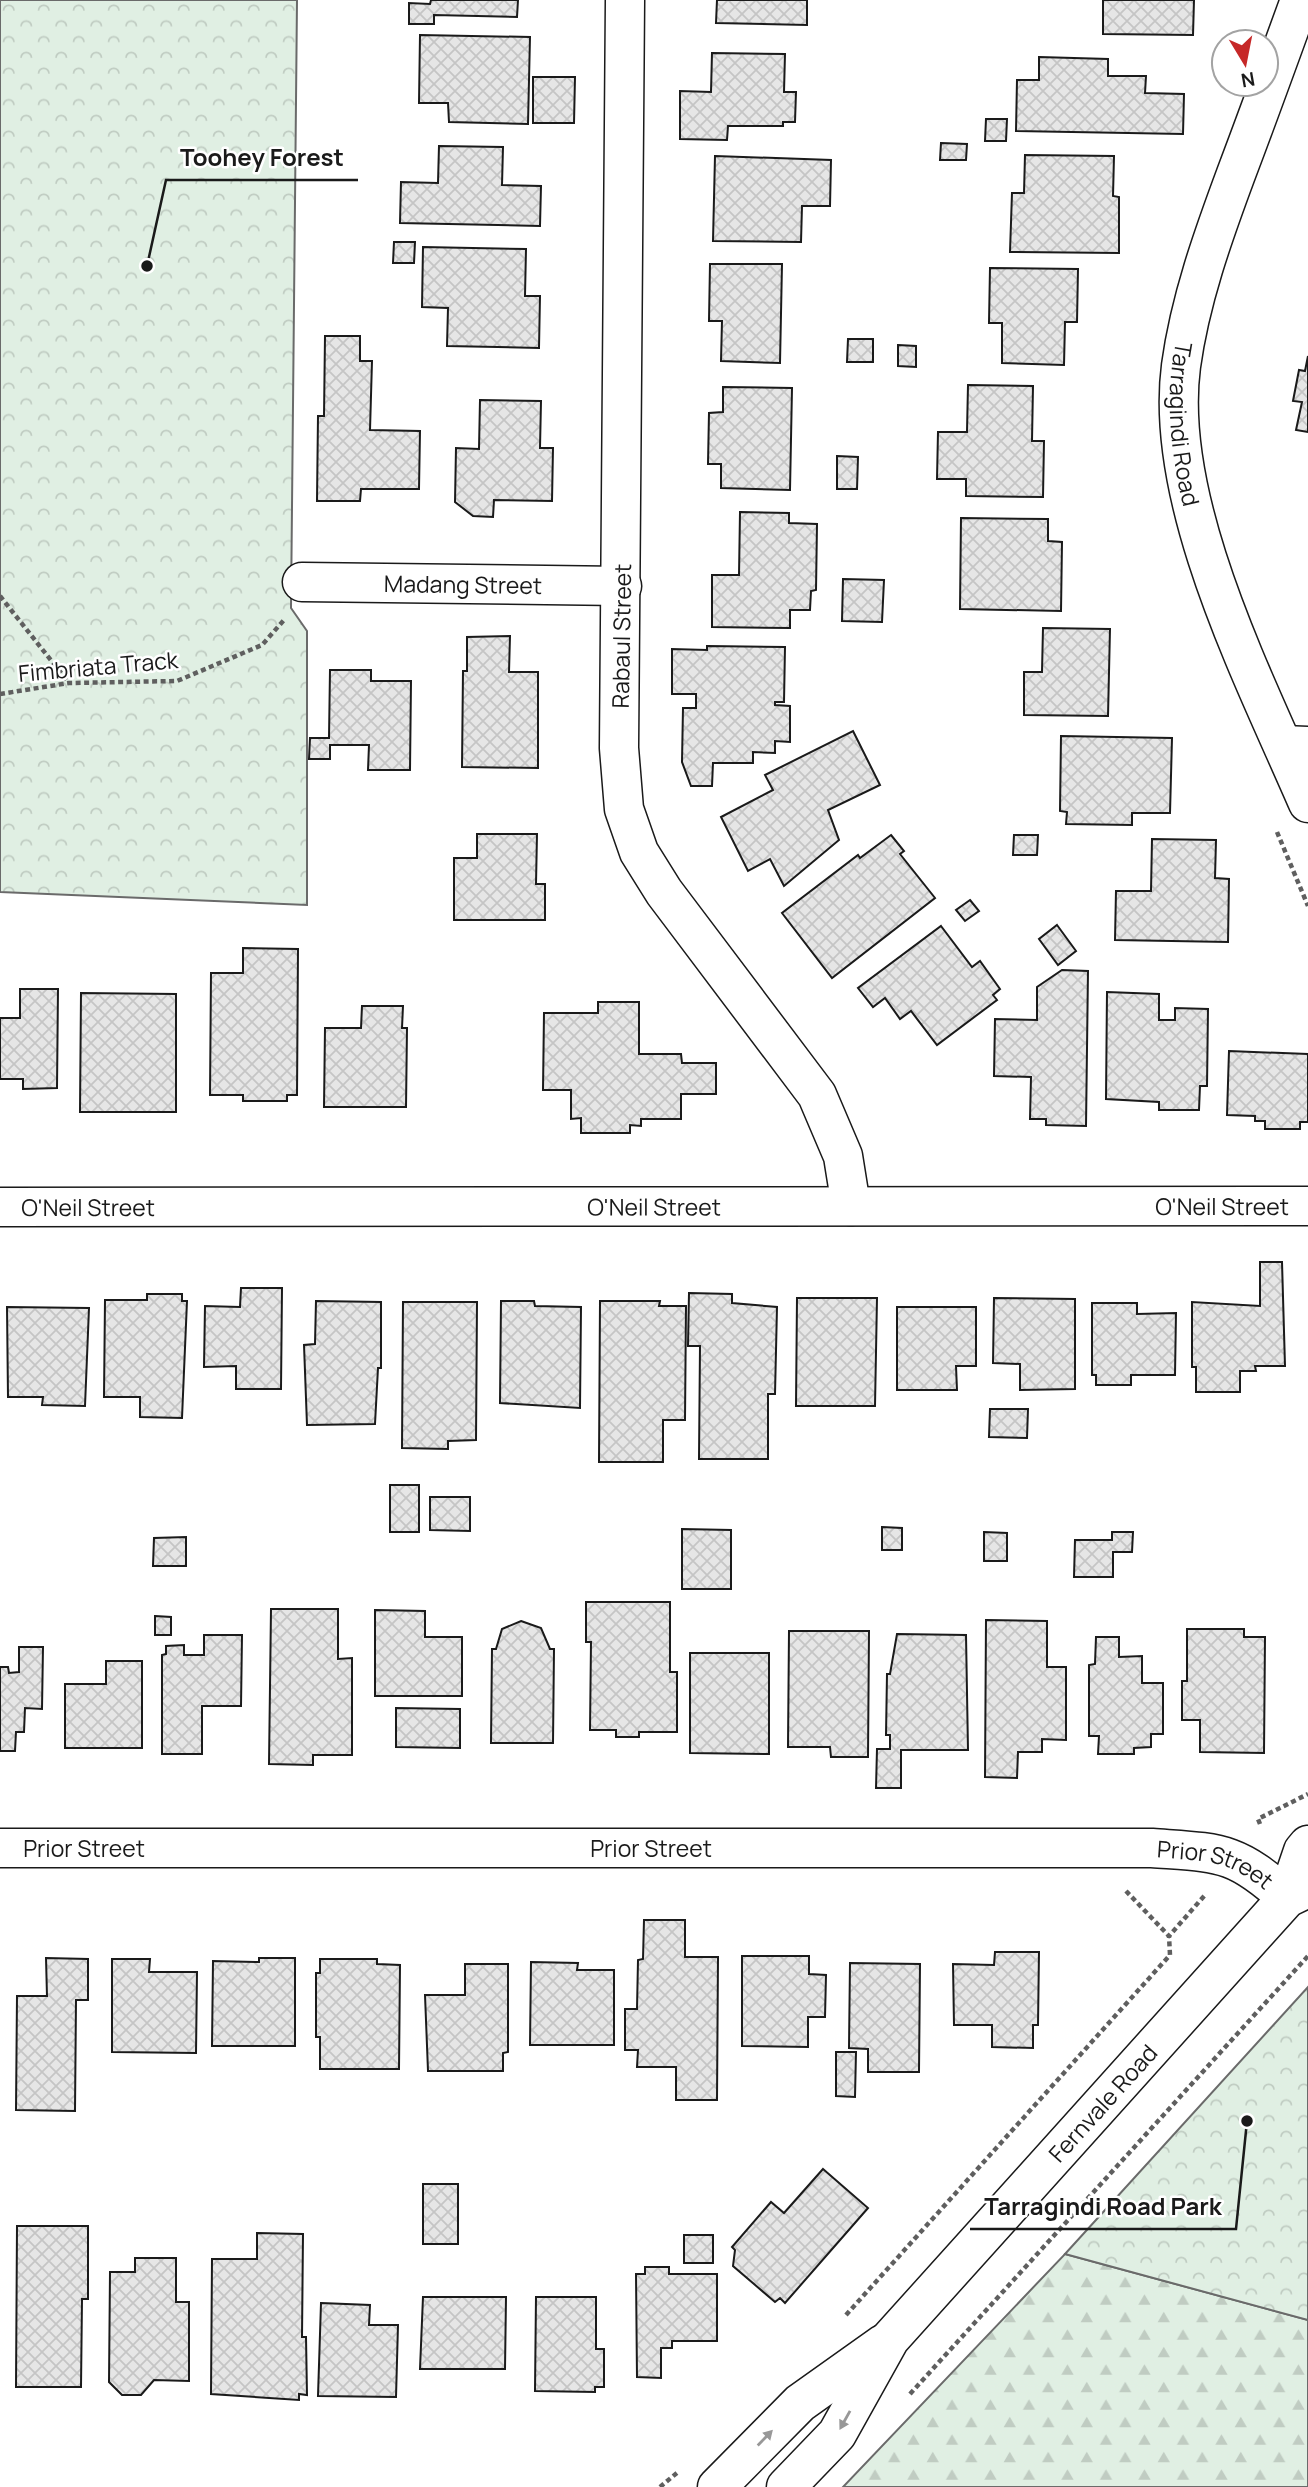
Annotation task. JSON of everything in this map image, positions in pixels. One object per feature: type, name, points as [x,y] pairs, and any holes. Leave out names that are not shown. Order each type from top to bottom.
[{"type":"street","name":"Rabaul Street","points":[[625,0],[619,748],[624,809],[639,852],[664,892],[817,1095],[843,1156],[851,1206]]},
{"type":"street","name":"Tarragindi Road","points":[[1300,0],[1210,244],[1181,368],[1180,424],[1187,485],[1205,548],[1233,625],[1296,746],[1308,803]]},
{"type":"street","name":"Madang Street","points":[[298,596],[622,586]]},
{"type":"street","name":"O'Neil Street","points":[[0,1207],[1308,1206]]},
{"type":"street","name":"Fernvale Road","points":[[717,2487],[800,2403],[890,2339],[1297,1893],[1303,1851],[1308,1845]]},
{"type":"street","name":"Prior Street","points":[[0,1848],[1152,1848],[1234,1857],[1297,1893]]},
{"type":"street","name":"Fernvale Road","points":[[786,2487],[836,2434],[890,2339]]},
{"type":"path","points":[[0,596],[69,683]]},
{"type":"path","name":"Fimbriata Track","points":[[0,694],[69,683],[177,681],[262,645],[298,596]]},
{"type":"path","points":[[1260,1824],[1258,1819],[1308,1794]]},
{"type":"path","points":[[845,2317],[1170,1955],[1169,1936]]},
{"type":"path","points":[[909,2396],[1308,1956]]},
{"type":"green space","points":[[0,0],[297,0],[291,608],[307,631],[307,905],[0,892]]},
{"type":"green space","points":[[1308,1987],[1308,2320],[1065,2254]]},
{"type":"green space","points":[[1065,2254],[1308,2320],[1308,2487],[843,2487]]},
{"type":"building","points":[[431,0],[518,0],[517,17],[434,15],[434,24],[409,24],[409,3],[430,4]]},
{"type":"building","points":[[717,0],[807,0],[807,25],[716,23]]},
{"type":"building","points":[[1103,0],[1194,0],[1193,35],[1103,34]]},
{"type":"building","points":[[420,35],[530,37],[528,124],[449,122],[448,103],[419,103]]},
{"type":"building","points":[[712,53],[785,54],[784,92],[796,92],[795,122],[783,122],[783,126],[728,126],[727,140],[680,139],[680,91],[711,92]]},
{"type":"building","points":[[1039,57],[1108,59],[1108,76],[1146,76],[1145,93],[1184,94],[1183,134],[1016,131],[1017,80],[1039,80]]},
{"type":"building","points":[[533,77],[575,77],[574,123],[533,123]]},
{"type":"building","points":[[986,119],[1007,119],[1006,141],[985,141]]},
{"type":"building","points":[[941,143],[967,144],[966,160],[940,160]]},
{"type":"building","points":[[439,146],[503,147],[502,185],[541,186],[540,226],[400,223],[401,182],[438,183]]},
{"type":"building","points":[[1025,155],[1114,156],[1113,196],[1119,197],[1119,253],[1010,252],[1012,193],[1024,193]]},
{"type":"building","points":[[715,156],[831,160],[830,206],[802,206],[801,242],[713,241]]},
{"type":"building","points":[[394,242],[415,242],[414,263],[393,263]]},
{"type":"building","points":[[423,247],[526,249],[525,296],[540,296],[539,348],[447,346],[448,308],[422,307]]},
{"type":"building","points":[[710,264],[782,264],[780,363],[721,361],[722,321],[709,321]]},
{"type":"building","points":[[990,268],[1078,269],[1077,322],[1065,322],[1064,365],[1002,363],[1002,323],[989,323]]},
{"type":"building","points":[[325,336],[360,336],[360,361],[372,361],[370,430],[420,431],[419,489],[361,489],[360,501],[317,501],[318,416],[324,416]]},
{"type":"building","points":[[848,339],[873,339],[873,362],[847,362]]},
{"type":"building","points":[[898,345],[916,346],[916,367],[898,366]]},
{"type":"building","points":[[1308,356],[1308,432],[1296,430],[1302,402],[1293,401],[1299,370],[1305,371]]},
{"type":"building","points":[[968,385],[1033,386],[1032,441],[1044,441],[1043,497],[966,496],[966,479],[937,479],[938,432],[967,432]]},
{"type":"building","points":[[723,387],[792,388],[790,490],[721,488],[721,464],[708,464],[709,413],[723,412]]},
{"type":"building","points":[[480,400],[541,401],[540,448],[553,448],[552,501],[494,500],[493,517],[473,516],[455,502],[456,448],[479,449]]},
{"type":"building","points":[[837,456],[858,457],[857,489],[837,489]]},
{"type":"building","points":[[740,512],[789,513],[789,523],[817,524],[816,590],[811,591],[810,610],[790,610],[790,628],[712,627],[712,575],[739,575]]},
{"type":"building","points":[[961,518],[1048,519],[1048,541],[1062,542],[1061,611],[960,609]]},
{"type":"building","points":[[843,579],[884,580],[882,622],[842,621]]},
{"type":"building","points":[[1043,628],[1110,629],[1108,716],[1024,715],[1024,672],[1042,672]]},
{"type":"building","points":[[510,636],[509,672],[538,672],[538,768],[462,767],[463,671],[467,671],[467,637]]},
{"type":"building","points":[[707,646],[785,647],[784,702],[775,702],[775,705],[790,706],[790,742],[775,741],[775,753],[753,752],[753,763],[713,763],[712,786],[691,786],[682,762],[683,708],[696,708],[696,694],[672,694],[672,649],[707,650]]},
{"type":"building","points":[[330,670],[371,670],[371,681],[411,681],[410,770],[368,770],[369,745],[330,745],[330,759],[309,759],[310,738],[329,738]]},
{"type":"building","points":[[853,731],[880,785],[828,810],[839,840],[784,886],[770,859],[748,871],[721,817],[773,790],[765,775]]},
{"type":"building","points":[[1061,736],[1172,738],[1170,813],[1132,813],[1132,825],[1066,824],[1067,812],[1060,811]]},
{"type":"building","points":[[477,834],[537,834],[536,884],[545,884],[545,920],[454,920],[454,858],[477,858]]},
{"type":"building","points":[[891,835],[904,851],[900,854],[935,898],[832,978],[782,913],[858,855],[860,858]]},
{"type":"building","points":[[1014,835],[1038,835],[1037,855],[1013,855]]},
{"type":"building","points":[[1152,839],[1216,840],[1215,878],[1229,879],[1228,942],[1115,940],[1116,891],[1151,891]]},
{"type":"building","points":[[970,900],[979,911],[965,921],[956,910]]},
{"type":"building","points":[[1057,925],[1076,951],[1058,965],[1039,939]]},
{"type":"building","points":[[941,926],[972,967],[980,961],[1000,989],[993,995],[997,1000],[937,1045],[911,1011],[900,1019],[885,998],[873,1007],[858,988]]},
{"type":"building","points":[[243,948],[298,949],[297,1095],[287,1095],[287,1101],[243,1101],[243,1095],[210,1095],[211,973],[243,973]]},
{"type":"building","points":[[1062,970],[1088,971],[1086,1126],[1046,1125],[1046,1119],[1030,1119],[1031,1077],[994,1076],[995,1019],[1037,1020],[1037,987]]},
{"type":"building","points":[[20,989],[58,989],[57,1088],[23,1089],[23,1079],[0,1079],[0,1018],[20,1018]]},
{"type":"building","points":[[1107,992],[1159,994],[1159,1020],[1175,1020],[1175,1008],[1208,1009],[1207,1086],[1200,1086],[1199,1110],[1159,1110],[1159,1102],[1106,1099]]},
{"type":"building","points":[[81,993],[176,994],[176,1112],[80,1112]]},
{"type":"building","points":[[598,1002],[639,1002],[639,1054],[681,1054],[682,1063],[716,1063],[716,1094],[681,1094],[681,1119],[641,1119],[641,1126],[630,1125],[630,1133],[581,1133],[581,1118],[571,1119],[571,1090],[543,1090],[544,1013],[598,1013]]},
{"type":"building","points":[[362,1006],[403,1006],[402,1028],[407,1028],[406,1107],[324,1107],[325,1028],[361,1028]]},
{"type":"building","points":[[1229,1051],[1308,1054],[1308,1122],[1300,1122],[1300,1129],[1265,1129],[1265,1121],[1255,1121],[1255,1116],[1227,1115]]},
{"type":"building","points":[[1260,1262],[1282,1262],[1285,1366],[1255,1366],[1256,1371],[1240,1371],[1240,1392],[1196,1392],[1196,1367],[1192,1367],[1192,1302],[1260,1306]]},
{"type":"building","points":[[241,1288],[282,1288],[281,1389],[236,1389],[236,1366],[204,1367],[205,1306],[240,1307]]},
{"type":"building","points":[[689,1293],[732,1294],[732,1303],[777,1307],[775,1394],[768,1394],[768,1459],[699,1459],[700,1346],[688,1346]]},
{"type":"building","points":[[147,1294],[182,1294],[182,1301],[187,1301],[182,1418],[140,1417],[140,1397],[104,1397],[105,1300],[147,1300]]},
{"type":"building","points":[[797,1298],[877,1298],[875,1406],[796,1406]]},
{"type":"building","points":[[994,1298],[1075,1299],[1075,1389],[1020,1390],[1020,1364],[993,1363]]},
{"type":"building","points":[[316,1301],[381,1302],[381,1368],[378,1368],[375,1424],[307,1425],[304,1345],[315,1344]]},
{"type":"building","points":[[501,1301],[534,1301],[535,1306],[581,1307],[580,1408],[500,1403]]},
{"type":"building","points":[[600,1301],[660,1301],[659,1306],[686,1306],[685,1420],[663,1420],[663,1462],[599,1462]]},
{"type":"building","points":[[403,1302],[477,1302],[476,1440],[448,1441],[448,1449],[402,1448]]},
{"type":"building","points":[[1092,1303],[1137,1303],[1137,1314],[1176,1313],[1175,1375],[1131,1375],[1131,1385],[1096,1385],[1096,1375],[1092,1375]]},
{"type":"building","points":[[7,1307],[89,1308],[85,1406],[42,1405],[43,1397],[8,1397]]},
{"type":"building","points":[[897,1307],[976,1307],[976,1366],[956,1366],[957,1390],[897,1390]]},
{"type":"building","points":[[990,1409],[1028,1409],[1027,1438],[989,1437]]},
{"type":"building","points":[[390,1485],[419,1485],[419,1532],[390,1532]]},
{"type":"building","points":[[430,1497],[470,1497],[470,1531],[430,1530]]},
{"type":"building","points":[[882,1527],[902,1528],[902,1550],[882,1550]]},
{"type":"building","points":[[682,1529],[731,1530],[731,1589],[682,1589]]},
{"type":"building","points":[[984,1532],[1007,1533],[1007,1561],[984,1561]]},
{"type":"building","points":[[1112,1532],[1133,1532],[1132,1552],[1113,1552],[1113,1577],[1074,1577],[1075,1540],[1112,1540]]},
{"type":"building","points":[[186,1537],[186,1566],[153,1566],[154,1538]]},
{"type":"building","points":[[586,1602],[670,1602],[670,1672],[677,1672],[677,1732],[639,1732],[639,1737],[616,1737],[616,1730],[590,1730],[591,1642],[586,1642]]},
{"type":"building","points":[[271,1609],[338,1609],[338,1659],[352,1658],[352,1755],[313,1755],[313,1765],[269,1764]]},
{"type":"building","points":[[375,1610],[425,1611],[425,1637],[462,1637],[462,1696],[375,1696]]},
{"type":"building","points":[[155,1616],[171,1617],[171,1635],[155,1635]]},
{"type":"building","points":[[986,1620],[1047,1621],[1047,1667],[1066,1667],[1066,1740],[1042,1739],[1042,1752],[1018,1752],[1017,1778],[985,1777]]},
{"type":"building","points":[[521,1621],[541,1628],[550,1649],[554,1649],[553,1743],[491,1743],[492,1649],[496,1649],[502,1629]]},
{"type":"building","points":[[1187,1629],[1244,1629],[1244,1637],[1265,1637],[1264,1753],[1200,1752],[1200,1720],[1182,1720],[1182,1681],[1187,1681]]},
{"type":"building","points":[[789,1631],[869,1631],[868,1757],[831,1757],[830,1747],[788,1747]]},
{"type":"building","points":[[897,1634],[966,1635],[968,1750],[901,1750],[901,1788],[876,1788],[877,1749],[890,1749],[890,1735],[886,1735],[887,1674],[890,1674]]},
{"type":"building","points":[[204,1635],[242,1635],[241,1706],[202,1706],[202,1754],[162,1754],[162,1655],[166,1654],[166,1646],[184,1645],[184,1655],[204,1655]]},
{"type":"building","points":[[1096,1637],[1119,1637],[1119,1657],[1142,1656],[1142,1683],[1163,1683],[1163,1734],[1151,1734],[1151,1747],[1134,1748],[1134,1754],[1098,1754],[1099,1736],[1089,1736],[1089,1665],[1095,1664]]},
{"type":"building","points":[[19,1647],[43,1647],[42,1709],[25,1708],[24,1732],[16,1732],[15,1751],[0,1751],[0,1667],[8,1667],[9,1673],[19,1672]]},
{"type":"building","points":[[690,1653],[769,1653],[769,1754],[690,1753]]},
{"type":"building","points":[[106,1661],[142,1661],[142,1748],[65,1748],[65,1684],[106,1684]]},
{"type":"building","points":[[396,1708],[460,1709],[460,1748],[396,1747]]},
{"type":"building","points":[[644,1920],[685,1920],[685,1957],[718,1957],[717,2100],[676,2100],[676,2067],[637,2067],[638,2050],[625,2050],[625,2009],[637,2009],[638,1960],[643,1959]]},
{"type":"building","points":[[995,1952],[1039,1952],[1038,2025],[1033,2025],[1033,2048],[992,2047],[992,2025],[954,2025],[953,1964],[994,1965]]},
{"type":"building","points":[[742,1956],[809,1956],[809,1974],[826,1975],[825,2017],[808,2017],[808,2047],[742,2046]]},
{"type":"building","points":[[46,1958],[88,1959],[88,2000],[76,2000],[75,2111],[16,2110],[17,1996],[47,1996]]},
{"type":"building","points":[[259,1958],[295,1958],[295,2046],[212,2046],[213,1961],[259,1962]]},
{"type":"building","points":[[112,1959],[150,1959],[149,1972],[197,1972],[196,2053],[112,2052]]},
{"type":"building","points":[[320,1959],[377,1959],[377,1964],[400,1965],[399,2069],[320,2069],[320,2037],[316,2037],[316,1973],[320,1973]]},
{"type":"building","points":[[531,1962],[578,1963],[577,1970],[614,1970],[614,2045],[530,2045]]},
{"type":"building","points":[[850,1963],[920,1964],[919,2072],[868,2072],[868,2049],[849,2048]]},
{"type":"building","points":[[465,1964],[508,1964],[508,2052],[503,2053],[503,2071],[428,2071],[425,1995],[465,1995]]},
{"type":"building","points":[[836,2052],[856,2052],[855,2097],[836,2096]]},
{"type":"building","points":[[823,2169],[868,2208],[785,2303],[780,2298],[775,2302],[733,2266],[735,2250],[732,2247],[771,2202],[784,2213]]},
{"type":"building","points":[[423,2184],[458,2184],[458,2244],[423,2244]]},
{"type":"building","points":[[17,2226],[88,2226],[88,2299],[82,2299],[81,2387],[16,2387]]},
{"type":"building","points":[[257,2233],[303,2234],[302,2337],[306,2337],[307,2395],[299,2394],[299,2400],[211,2394],[212,2259],[257,2259]]},
{"type":"building","points":[[684,2235],[713,2235],[713,2263],[684,2263]]},
{"type":"building","points":[[135,2258],[176,2258],[176,2302],[189,2302],[189,2381],[154,2380],[141,2395],[122,2395],[109,2382],[110,2272],[135,2272]]},
{"type":"building","points":[[645,2267],[669,2267],[669,2274],[717,2274],[717,2341],[672,2341],[672,2348],[661,2348],[661,2378],[637,2377],[636,2274],[645,2274]]},
{"type":"building","points":[[423,2297],[506,2297],[505,2369],[420,2369]]},
{"type":"building","points":[[536,2297],[596,2297],[596,2349],[604,2349],[604,2387],[595,2387],[595,2392],[535,2391]]},
{"type":"building","points":[[321,2303],[370,2305],[369,2325],[398,2325],[396,2397],[318,2396]]},
{"type":"place","name":"Toohey Forest","points":[[147,266]]},
{"type":"place","name":"Tarragindi Road Park","points":[[1247,2121]]}]
